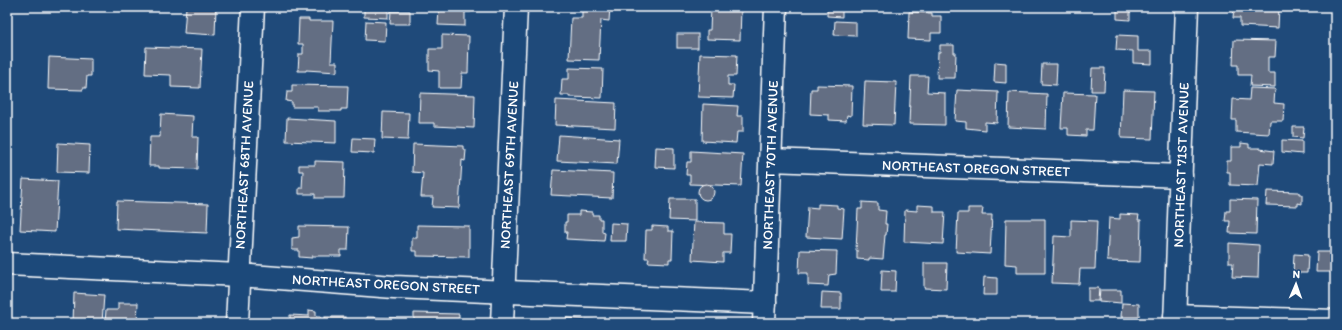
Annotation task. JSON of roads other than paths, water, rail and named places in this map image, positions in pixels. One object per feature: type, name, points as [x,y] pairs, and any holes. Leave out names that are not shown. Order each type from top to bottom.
[{"type":"street","name":"NORTHEAST 68TH AVENUE","points":[[237,323],[252,7]]},
{"type":"street","name":"NORTHEAST 69TH AVENUE","points":[[502,323],[516,7]]},
{"type":"street","name":"NORTHEAST 70TH AVENUE","points":[[765,313],[776,7]]},
{"type":"street","name":"NORTHEAST 71ST AVENUE","points":[[1175,319],[1187,7]]},
{"type":"street","name":"NORTHEAST OREGON STREET","points":[[770,160],[1181,176]]},
{"type":"street","name":"NORTHEAST OREGON STREET","points":[[7,264],[239,275],[394,287],[503,291],[765,313]]},
{"type":"street","points":[[1175,319],[1335,321]]}]
